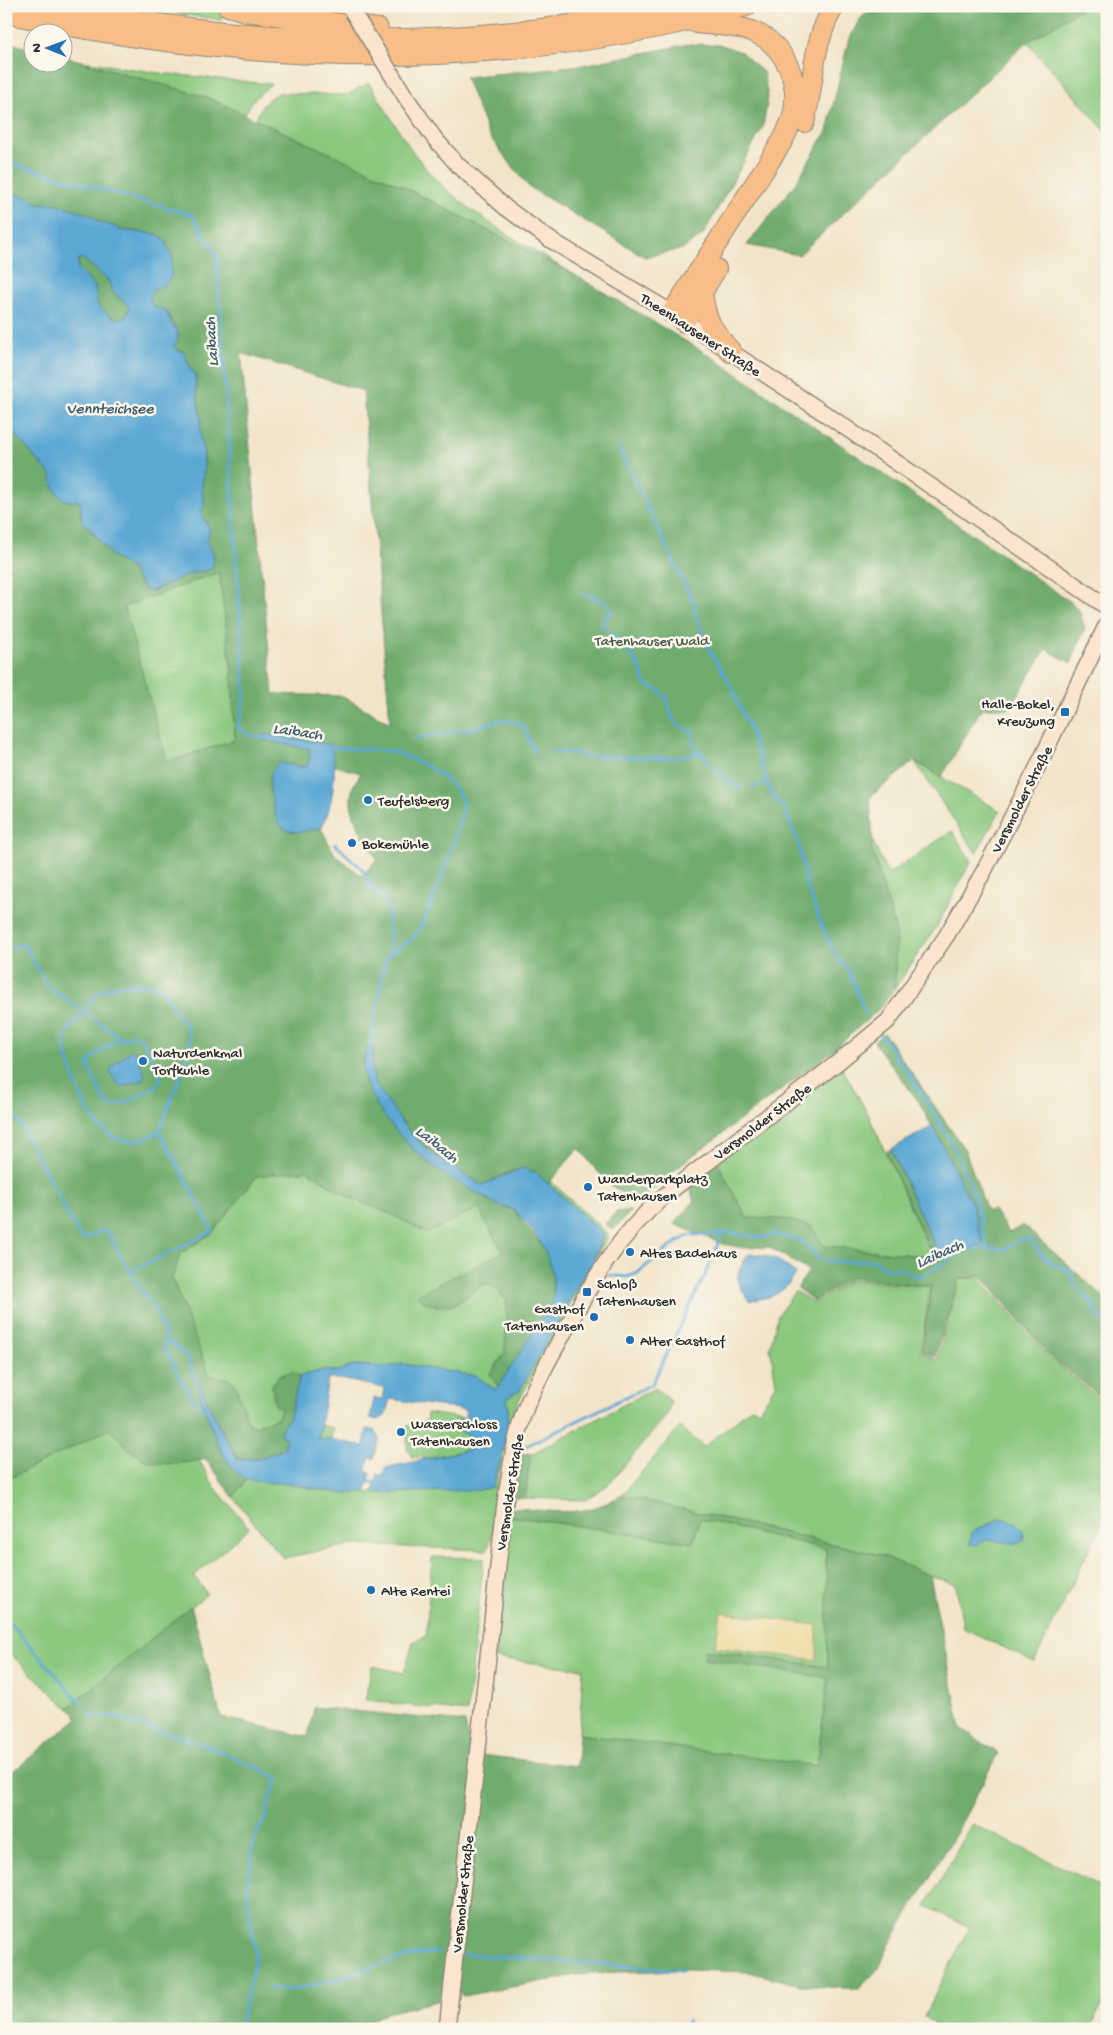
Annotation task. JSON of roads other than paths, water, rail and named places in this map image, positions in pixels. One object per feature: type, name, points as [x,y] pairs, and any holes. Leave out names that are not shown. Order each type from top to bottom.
[{"type":"highway","points":[[56,6],[165,26],[248,36],[331,41],[457,39],[746,6]]},
{"type":"highway","points":[[228,6],[245,11],[457,39]]},
{"type":"highway","points":[[678,318],[702,291],[789,154],[803,125],[809,104],[817,43],[823,25],[834,6]]},
{"type":"highway","points":[[6,14],[72,28],[184,45],[261,53],[372,57],[441,56],[530,48],[599,39],[681,14],[754,32],[770,42],[789,68],[794,82],[796,97],[793,117],[779,147],[678,318]]},
{"type":"highway","points":[[702,291],[704,314],[710,328],[731,352]]},
{"type":"main road","name":"Theenhausener Straße","points":[[350,9],[407,99],[435,139],[458,165],[506,208],[549,239],[731,352],[964,507],[1107,607]]},
{"type":"main road","name":"Versmolder Straße","points":[[448,2029],[505,1503],[517,1435],[536,1384],[597,1274],[620,1239],[643,1214],[671,1190],[837,1063],[888,1021],[904,1000],[948,935],[984,871],[1035,772],[1107,624]]},
{"type":"water","name":"Vennteichsee","points":[[6,191],[30,198],[37,203],[58,204],[93,216],[98,222],[116,227],[119,230],[157,234],[164,239],[172,256],[171,277],[166,284],[153,291],[150,298],[154,307],[166,310],[172,325],[177,329],[178,340],[174,345],[177,350],[184,352],[189,366],[196,376],[204,460],[202,488],[205,506],[200,512],[210,529],[207,541],[214,555],[213,567],[208,570],[191,573],[152,591],[145,590],[131,569],[111,555],[89,527],[82,523],[80,502],[65,500],[58,495],[52,483],[51,475],[6,425]],"holes":[[[82,258],[108,280],[112,291],[128,305],[129,309],[125,318],[114,318],[98,306],[95,287],[78,269],[78,260]]]},
{"type":"water","points":[[263,734],[329,744],[334,762],[333,786],[328,810],[321,828],[291,831],[280,825],[272,797],[271,774],[279,763],[304,767],[309,764],[310,749],[263,740]]},
{"type":"water","points":[[370,1045],[373,1045],[372,1068],[375,1083],[405,1127],[431,1153],[482,1185],[522,1168],[535,1172],[604,1234],[594,1257],[595,1264],[588,1267],[519,1392],[512,1394],[507,1400],[507,1433],[493,1487],[480,1490],[373,1493],[378,1474],[383,1476],[385,1468],[471,1449],[469,1435],[462,1433],[459,1427],[460,1418],[466,1419],[465,1410],[390,1399],[385,1416],[377,1420],[370,1418],[374,1398],[382,1399],[384,1388],[341,1379],[328,1379],[318,1439],[331,1439],[364,1446],[367,1429],[374,1430],[380,1438],[374,1459],[369,1458],[366,1471],[371,1473],[366,1491],[341,1493],[292,1484],[260,1482],[248,1479],[229,1464],[222,1452],[196,1383],[198,1381],[223,1434],[238,1459],[257,1459],[284,1449],[286,1439],[279,1433],[290,1416],[300,1376],[319,1371],[339,1371],[356,1365],[385,1367],[402,1364],[476,1376],[496,1390],[552,1303],[553,1277],[550,1265],[540,1242],[525,1221],[514,1210],[498,1205],[435,1167],[402,1137],[386,1118],[373,1099],[365,1080],[363,1061]]},
{"type":"water","points":[[131,1050],[135,1051],[145,1075],[141,1081],[121,1087],[110,1073],[112,1067]]},
{"type":"water","points":[[933,1126],[972,1203],[983,1244],[939,1256],[891,1149]]},
{"type":"water","points":[[749,1254],[763,1255],[774,1259],[796,1274],[786,1287],[776,1294],[749,1301],[738,1283],[738,1274],[741,1265]]},
{"type":"water","points":[[1001,1518],[1014,1522],[1023,1530],[1024,1541],[1016,1544],[986,1539],[977,1545],[970,1544],[972,1532]]},
{"type":"waterway","name":"Laibach","points":[[6,162],[192,215],[217,257],[245,695],[238,729],[252,736],[266,738]]},
{"type":"waterway","points":[[618,447],[694,603],[696,617],[710,651],[730,683],[748,723],[768,785]]},
{"type":"waterway","points":[[583,593],[599,599],[610,606],[611,613],[604,618],[602,625],[613,634],[632,656],[639,666],[646,685],[660,691],[667,698],[672,718],[677,724],[693,732],[693,744],[702,753]]},
{"type":"waterway","points":[[414,739],[474,728],[499,720],[523,725],[534,751]]},
{"type":"waterway","name":"Laibach","points":[[329,747],[382,750],[397,753],[435,771],[451,784],[462,801],[459,825],[438,885],[419,930],[412,939],[385,960],[371,1047]]},
{"type":"waterway","points":[[551,752],[579,753],[586,756],[673,758],[702,753],[724,779],[730,783],[742,786]]},
{"type":"waterway","points":[[753,786],[768,785],[774,798],[784,808],[799,845],[807,886],[824,932],[839,960],[848,969],[866,1015]]},
{"type":"waterway","points":[[335,844],[362,869],[370,885],[384,899],[388,909],[391,952]]},
{"type":"waterway","points":[[6,950],[24,944],[48,987],[123,1039]]},
{"type":"waterway","points":[[130,1272],[211,1232],[211,1227],[159,1132],[188,1055],[190,1040],[187,1027],[161,989],[154,986],[137,984],[110,988],[94,997],[84,1014],[72,1026],[65,1037],[65,1050],[79,1092],[94,1120],[103,1130],[114,1137],[127,1141],[142,1139],[159,1132]]},
{"type":"waterway","points":[[133,1035],[143,1040],[160,1075],[160,1081],[156,1086],[124,1104],[111,1105],[105,1102],[88,1065],[95,1055],[114,1043],[133,1035]]},
{"type":"waterway","points":[[880,1035],[893,1050],[896,1060],[903,1064],[952,1143],[974,1193],[987,1248]]},
{"type":"waterway","name":"Laibach","points":[[6,1098],[80,1236],[88,1238],[107,1231],[158,1316],[167,1340],[187,1356],[198,1385]]},
{"type":"waterway","name":"Laibach","points":[[609,1275],[626,1277],[636,1274],[674,1244],[690,1235],[722,1234],[727,1232],[762,1238],[773,1234],[801,1240],[821,1260],[845,1262],[876,1260],[885,1269],[897,1268],[917,1277],[967,1250],[976,1248],[1006,1249],[1020,1239],[1029,1239],[1043,1256],[1054,1265],[1067,1269],[1073,1277],[1075,1287],[1092,1302],[1095,1312],[1107,1326]]},
{"type":"waterway","name":"Laibach","points":[[526,1446],[652,1384],[708,1269],[722,1234]]},
{"type":"waterway","name":"Laibach","points":[[167,1340],[164,1348],[189,1394],[202,1408],[209,1411]]},
{"type":"waterway","name":"Laibach","points":[[365,1481],[378,1483]]},
{"type":"waterway","points":[[6,1619],[81,1703]]},
{"type":"waterway","points":[[89,1712],[93,1715],[112,1716],[211,1747],[279,1778],[271,1794],[265,1819],[256,1835],[250,1856],[252,1862],[249,1870],[247,1897],[256,1955],[239,2029]]},
{"type":"waterway","points":[[269,1988],[286,1990],[302,1988],[407,1957],[439,1952]]},
{"type":"waterway","points":[[464,1954],[682,1970]]},
{"type":"waterway","points":[[687,2021],[689,2029]]},
{"type":"place","name":"Halle-Bokel, Kreuzung","points":[[1065,712]]},
{"type":"place","name":"Teufelsberg","points":[[368,800]]},
{"type":"place","name":"Bokemühle","points":[[352,843]]},
{"type":"place","name":"Naturdenkmal Torfkuhle","points":[[143,1061]]},
{"type":"place","name":"Wanderparkplatz Tatenhausen","points":[[588,1187]]},
{"type":"place","name":"Altes Badehaus","points":[[630,1252]]},
{"type":"place","name":"Schloß Tatenhausen","points":[[587,1292]]},
{"type":"place","name":"Gasthof Tatenhausen","points":[[594,1317]]},
{"type":"place","name":"Alter Gasthof","points":[[630,1340]]},
{"type":"place","name":"Wasserschloss Tatenhausen","points":[[401,1432]]},
{"type":"place","name":"Alte Rentei","points":[[371,1590]]},
{"type":"park label","name":"Tatenhauser Wald","points":[[652,640]]}]
